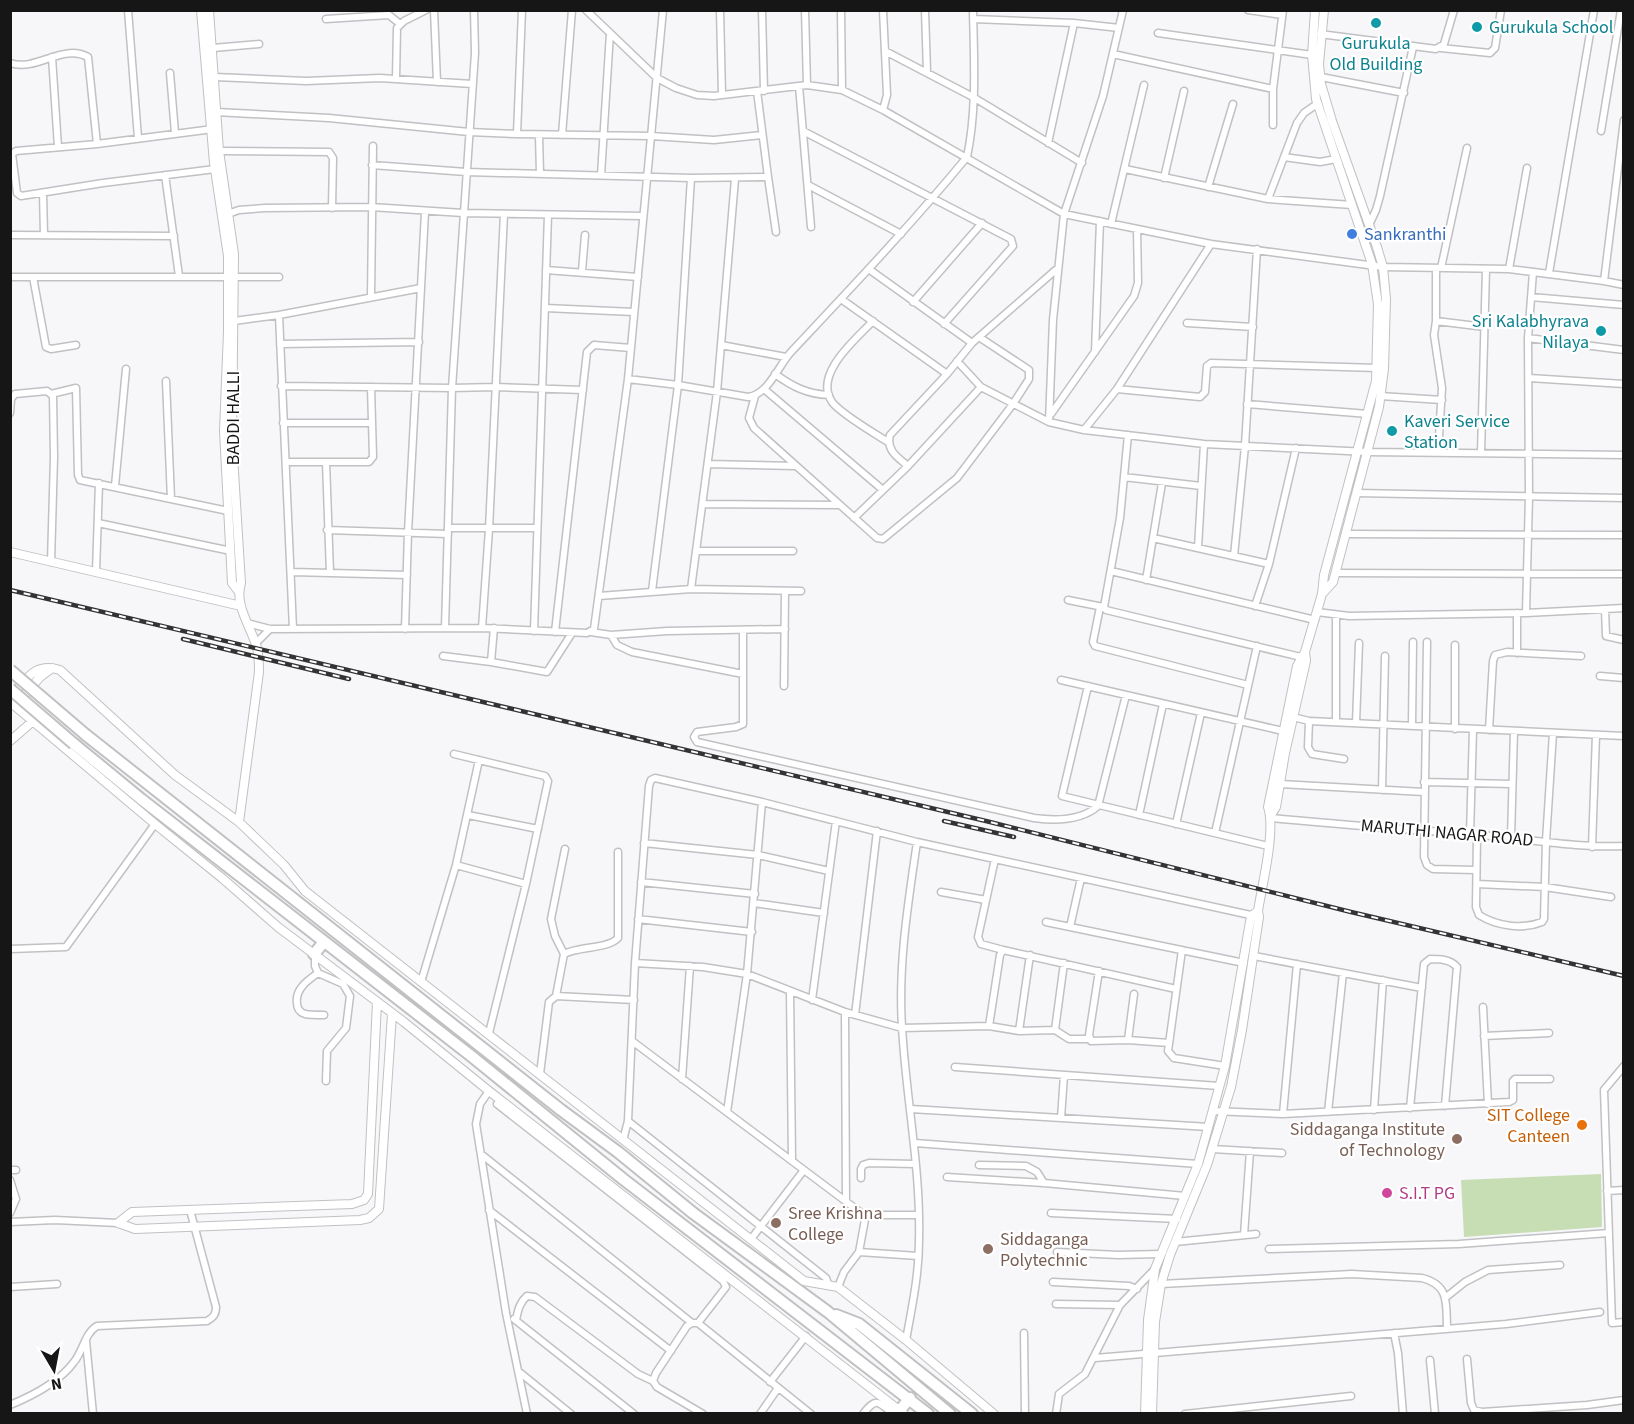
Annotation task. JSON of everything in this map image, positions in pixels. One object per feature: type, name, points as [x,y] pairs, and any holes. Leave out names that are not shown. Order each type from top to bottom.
[{"type":"highway","points":[[10,670],[86,735],[693,1213],[828,1312],[950,1413]]},
{"type":"highway","points":[[10,689],[141,799],[470,1055],[602,1162],[928,1413]]},
{"type":"highway","points":[[314,955],[324,942]]},
{"type":"highway","points":[[594,1172],[602,1162]]},
{"type":"highway","points":[[828,1312],[860,1324],[972,1413]]},
{"type":"highway","points":[[899,1412],[910,1398]]},
{"type":"street","points":[[128,10],[138,138]]},
{"type":"street","points":[[201,10],[214,128],[214,169],[226,215],[240,210],[265,208],[371,207],[425,212],[643,216]]},
{"type":"street","name":"BADDI HALLI","points":[[208,10],[215,77],[214,128],[219,151],[232,278],[234,321],[232,440],[242,583],[239,592],[241,606],[255,644],[259,672],[239,822]]},
{"type":"street","points":[[396,79],[397,27],[426,10]]},
{"type":"street","points":[[434,10],[437,82]]},
{"type":"street","points":[[445,628],[452,388],[465,172],[475,53],[474,10]]},
{"type":"street","points":[[517,135],[522,10]]},
{"type":"street","points":[[562,135],[572,10]]},
{"type":"street","points":[[586,10],[657,78],[676,88],[697,95],[722,95],[807,85],[842,90],[883,110],[1064,214],[1211,244],[1383,267],[1509,269],[1623,285]]},
{"type":"street","points":[[591,632],[594,629],[599,596],[628,379],[663,10]]},
{"type":"street","points":[[720,10],[722,95]]},
{"type":"street","points":[[762,10],[762,135],[776,232]]},
{"type":"street","points":[[805,10],[807,85]]},
{"type":"street","points":[[841,10],[842,90]]},
{"type":"street","points":[[883,10],[887,95],[883,110]]},
{"type":"street","points":[[926,10],[927,72]]},
{"type":"street","points":[[973,10],[973,97],[971,140],[967,157],[870,270],[786,357],[764,389],[754,396],[750,411],[751,424],[854,518],[877,538],[883,539],[957,478],[1029,379],[1029,370],[979,337]]},
{"type":"street","points":[[1049,422],[1053,320],[1064,214],[1103,96],[1123,10]]},
{"type":"street","points":[[1248,10],[1283,13],[1273,89],[1273,125]]},
{"type":"street","points":[[1315,10],[1319,64],[1326,103],[1370,222],[1383,267],[1386,339],[1380,396],[1368,452],[1333,582],[1322,594]]},
{"type":"street","points":[[1271,816],[1268,807],[1283,731],[1322,594],[1324,575],[1368,414],[1377,368],[1378,304],[1372,264],[1317,104],[1312,55],[1324,10]]},
{"type":"street","points":[[1441,48],[1454,10]]},
{"type":"street","points":[[1318,34],[1426,50],[1441,48],[1490,53],[1495,48],[1501,10]]},
{"type":"street","points":[[1549,273],[1594,10]]},
{"type":"street","points":[[1601,131],[1621,10]]},
{"type":"street","points":[[326,19],[389,15],[400,24]]},
{"type":"street","points":[[973,19],[1074,23],[1119,28]]},
{"type":"street","points":[[1048,143],[1074,23]]},
{"type":"street","points":[[601,175],[610,33]]},
{"type":"street","points":[[1158,33],[1312,55]]},
{"type":"street","points":[[213,48],[259,44]]},
{"type":"street","points":[[1370,222],[1380,196],[1413,47]]},
{"type":"street","points":[[885,51],[973,97],[1082,163]]},
{"type":"street","points":[[10,63],[27,64],[75,53],[81,53],[89,58],[97,144]]},
{"type":"street","points":[[1113,54],[1273,89]]},
{"type":"street","points":[[52,57],[58,147]]},
{"type":"street","points":[[170,73],[175,133]]},
{"type":"street","points":[[215,77],[306,81],[396,79],[472,84]]},
{"type":"street","points":[[1321,77],[1404,93]]},
{"type":"street","points":[[1111,224],[1144,85]]},
{"type":"street","points":[[799,86],[811,227]]},
{"type":"street","points":[[1164,178],[1184,91]]},
{"type":"street","points":[[1208,187],[1233,104]]},
{"type":"street","points":[[1268,199],[1297,123],[1304,113],[1317,104]]},
{"type":"street","points":[[216,112],[329,118],[517,135],[651,136],[714,140],[762,135]]},
{"type":"street","points":[[1604,281],[1623,120]]},
{"type":"street","points":[[17,193],[13,171],[13,152],[97,144],[214,128]]},
{"type":"street","points":[[803,131],[1011,239],[1012,246],[944,324]]},
{"type":"street","points":[[539,135],[540,174]]},
{"type":"street","points":[[371,296],[373,146]]},
{"type":"street","points":[[1438,453],[1442,400],[1441,374],[1434,335],[1439,268],[1467,148]]},
{"type":"street","points":[[219,151],[329,153],[333,158],[332,207]]},
{"type":"street","points":[[1284,157],[1320,162],[1336,159]]},
{"type":"street","points":[[372,165],[465,172],[735,179],[768,177]]},
{"type":"street","points":[[1509,269],[1527,168]]},
{"type":"street","points":[[10,189],[21,196],[214,169]]},
{"type":"street","points":[[1125,169],[1268,199],[1352,205]]},
{"type":"street","points":[[165,175],[179,276]]},
{"type":"street","points":[[652,591],[678,385],[691,178]]},
{"type":"street","points":[[691,590],[717,392],[735,179]]},
{"type":"street","points":[[808,185],[901,234]]},
{"type":"street","points":[[43,193],[44,235]]},
{"type":"street","points":[[405,628],[425,212]]},
{"type":"street","points":[[482,628],[504,214]]},
{"type":"street","points":[[534,631],[548,214]]},
{"type":"street","points":[[1095,353],[1100,221]]},
{"type":"street","points":[[913,302],[982,223]]},
{"type":"street","points":[[1051,414],[1137,291],[1137,229]]},
{"type":"street","points":[[10,235],[174,236]]},
{"type":"street","points":[[582,271],[585,235]]},
{"type":"street","points":[[1084,430],[1117,389],[1211,244]]},
{"type":"street","points":[[1234,556],[1245,446],[1257,249]]},
{"type":"street","points":[[908,466],[890,449],[888,442],[890,435],[947,374],[972,343],[1059,267]]},
{"type":"street","points":[[1481,453],[1486,269]]},
{"type":"street","points":[[546,270],[638,277]]},
{"type":"street","points":[[870,270],[972,343]]},
{"type":"street","points":[[1526,613],[1529,534],[1528,338],[1533,272]]},
{"type":"street","points":[[10,277],[279,278]]},
{"type":"street","points":[[33,277],[46,347],[51,349],[76,345]]},
{"type":"street","points":[[232,278],[224,432],[232,583],[239,592]]},
{"type":"street","points":[[234,321],[279,315],[421,288]]},
{"type":"street","points":[[1531,297],[1623,305]]},
{"type":"street","points":[[842,299],[947,374]]},
{"type":"street","points":[[545,308],[634,312]]},
{"type":"street","points":[[279,315],[293,629]]},
{"type":"street","points":[[873,321],[838,359],[827,386],[832,403],[888,442]]},
{"type":"street","points":[[1436,321],[1485,327]]},
{"type":"street","points":[[1187,323],[1252,327]]},
{"type":"street","points":[[1528,338],[1623,350]]},
{"type":"street","points":[[280,344],[419,342]]},
{"type":"street","points":[[555,632],[587,352],[594,345],[631,348]]},
{"type":"street","points":[[721,345],[786,357]]},
{"type":"street","points":[[957,361],[981,387],[1049,422],[1084,430],[1204,444],[1368,452],[1623,455]]},
{"type":"street","points":[[1117,389],[1200,397],[1205,392],[1208,364],[1377,368]]},
{"type":"street","points":[[115,486],[126,369]]},
{"type":"street","points":[[775,374],[794,388],[812,394],[829,395]]},
{"type":"street","points":[[1529,378],[1623,384]]},
{"type":"street","points":[[628,379],[754,396]]},
{"type":"street","points":[[166,381],[171,500]]},
{"type":"street","points":[[281,386],[495,387],[583,390]]},
{"type":"street","points":[[10,387],[12,396],[10,413]]},
{"type":"street","points":[[286,462],[369,462],[373,457],[371,387]]},
{"type":"street","points":[[854,518],[908,466],[981,387]]},
{"type":"street","points":[[51,394],[76,388],[78,475],[82,481],[228,511]]},
{"type":"street","points":[[764,389],[883,490]]},
{"type":"street","points":[[12,396],[47,391],[54,400],[51,562]]},
{"type":"street","points":[[1380,396],[1442,400]]},
{"type":"street","points":[[1247,404],[1368,414]]},
{"type":"street","points":[[283,423],[372,423]]},
{"type":"street","points":[[1128,435],[1120,518],[1111,571],[1093,642],[1095,646],[1248,685]]},
{"type":"street","points":[[1198,548],[1204,444]]},
{"type":"street","points":[[1255,606],[1269,564],[1296,448]]},
{"type":"street","points":[[326,462],[330,573]]},
{"type":"street","points":[[708,464],[795,466]]},
{"type":"street","points":[[1124,477],[1202,486]]},
{"type":"street","points":[[96,572],[99,483]]},
{"type":"street","points":[[1146,580],[1162,483]]},
{"type":"street","points":[[1356,493],[1623,498]]},
{"type":"street","points":[[703,504],[840,505]]},
{"type":"street","points":[[98,523],[231,551]]},
{"type":"street","points":[[327,530],[408,532],[537,528]]},
{"type":"street","points":[[1345,534],[1623,535]]},
{"type":"street","points":[[1153,538],[1269,564]]},
{"type":"street","points":[[696,550],[793,551]]},
{"type":"street","points":[[10,552],[241,606]]},
{"type":"street","points":[[1111,571],[1255,606],[1316,616],[1526,613],[1623,608]]},
{"type":"street","points":[[292,572],[407,575]]},
{"type":"street","points":[[1335,573],[1623,574]]},
{"type":"street","points":[[599,596],[691,590],[801,591]]},
{"type":"street","points":[[784,686],[785,591]]},
{"type":"street","points":[[1068,600],[1303,655]]},
{"type":"street","points":[[1605,609],[1605,634],[1608,638],[1623,639]]},
{"type":"street","points":[[1517,613],[1517,653]]},
{"type":"street","points":[[1336,616],[1336,722]]},
{"type":"street","points":[[247,623],[270,629],[494,628],[591,632],[611,635],[785,629]]},
{"type":"street","points":[[491,662],[494,628]]},
{"type":"street","points":[[255,644],[270,629]]},
{"type":"street","points":[[743,630],[742,724],[736,727],[697,732],[694,737],[697,742],[1034,818],[1075,818],[1098,806],[1126,695]]},
{"type":"street","points":[[443,656],[547,672],[572,633]]},
{"type":"street","points":[[611,635],[617,645],[632,652],[743,674]]},
{"type":"street","points":[[1412,726],[1413,642]]},
{"type":"street","points":[[1426,642],[1424,857],[1427,865],[1433,869],[1476,870]]},
{"type":"street","points":[[1356,723],[1359,643]]},
{"type":"street","points":[[1455,645],[1455,729]]},
{"type":"street","points":[[1215,833],[1257,646]]},
{"type":"street","points":[[1489,730],[1493,658],[1498,654],[1517,653],[1581,656]]},
{"type":"street","points":[[1145,1413],[1155,1269],[1198,1164],[1225,1066],[1244,963],[1256,915],[1271,816],[1276,807],[1306,661],[1303,655]]},
{"type":"street","points":[[1382,790],[1385,656]]},
{"type":"street","points":[[10,697],[37,669],[46,666],[60,670],[175,776],[239,822],[284,865],[305,891],[804,1281],[838,1287],[994,1413]]},
{"type":"street","points":[[52,668],[13,704],[278,927],[806,1336],[899,1412]]},
{"type":"street","points":[[1600,676],[1623,678]]},
{"type":"street","points":[[1061,680],[1283,731]]},
{"type":"street","points":[[1088,686],[1062,794],[1064,797],[1268,846]]},
{"type":"street","points":[[1139,815],[1163,704]]},
{"type":"street","points":[[1176,824],[1201,713]]},
{"type":"street","points":[[1293,717],[1309,721],[1425,728],[1623,736]]},
{"type":"street","points":[[10,741],[33,721]]},
{"type":"street","points":[[1309,721],[1308,747],[1312,754],[1344,759]]},
{"type":"street","points":[[1473,730],[1471,784],[1477,884],[1476,907],[1479,915],[1497,923],[1520,926],[1542,922],[1544,919],[1553,733]]},
{"type":"street","points":[[1511,838],[1514,731]]},
{"type":"street","points":[[1592,847],[1596,735]]},
{"type":"street","points":[[454,754],[545,776],[548,784],[489,1033]]},
{"type":"street","points":[[421,982],[456,865],[479,760]]},
{"type":"street","points":[[623,1140],[628,1121],[635,963],[649,786],[651,780],[655,778],[762,802],[917,842],[1256,915]]},
{"type":"street","points":[[1424,782],[1512,784]]},
{"type":"street","points":[[1280,784],[1424,792]]},
{"type":"street","points":[[727,1112],[752,932],[762,802]]},
{"type":"street","points":[[468,815],[538,829]]},
{"type":"street","name":"MARUTHI NAGAR ROAD","points":[[1271,816],[1592,847],[1623,846]]},
{"type":"street","points":[[812,1000],[836,821]]},
{"type":"street","points":[[10,949],[66,947],[155,824]]},
{"type":"street","points":[[855,1015],[877,831]]},
{"type":"street","points":[[906,1340],[915,1293],[918,1215],[915,1143],[902,1028],[900,970],[917,842]]},
{"type":"street","points":[[644,843],[758,855],[829,871]]},
{"type":"street","points":[[540,1074],[549,1002],[555,996],[564,954],[555,936],[551,920],[565,849]]},
{"type":"street","points":[[564,954],[575,949],[612,943],[618,938],[618,852]]},
{"type":"street","points":[[995,859],[978,940],[981,944],[1176,989]]},
{"type":"street","points":[[456,865],[526,884]]},
{"type":"street","points":[[1070,927],[1081,878]]},
{"type":"street","points":[[641,882],[755,894]]},
{"type":"street","points":[[1477,884],[1545,887],[1611,897]]},
{"type":"street","points":[[940,892],[986,900]]},
{"type":"street","points":[[754,903],[824,913]]},
{"type":"street","points":[[1152,1413],[1150,1352],[1161,1284],[1175,1242],[1203,1176],[1223,1113],[1242,1030],[1254,956],[1256,915]]},
{"type":"street","points":[[639,919],[752,932]]},
{"type":"street","points":[[1046,922],[1244,963]]},
{"type":"street","points":[[989,1026],[1000,954],[1003,950]]},
{"type":"street","points":[[1182,950],[1168,1051],[1174,1058],[1225,1066]]},
{"type":"street","points":[[314,955],[318,973],[343,984],[350,996],[346,1028],[327,1051],[326,1080]]},
{"type":"street","points":[[1019,1031],[1030,955]]},
{"type":"street","points":[[1254,956],[1422,988]]},
{"type":"street","points":[[1410,1108],[1424,964],[1430,959],[1454,963],[1456,967],[1445,1106]]},
{"type":"street","points":[[635,963],[690,966],[747,974],[845,1012],[902,1028],[989,1026],[1019,1031],[1055,1030],[1068,1039],[1089,1039],[1094,1042],[1128,1040],[1169,1043]]},
{"type":"street","points":[[1055,1030],[1065,963]]},
{"type":"street","points":[[1283,1114],[1297,964]]},
{"type":"street","points":[[682,1079],[690,966]]},
{"type":"street","points":[[1089,1039],[1099,971]]},
{"type":"street","points":[[318,973],[297,994],[297,1006],[301,1012],[306,1014],[324,1015]]},
{"type":"street","points":[[1328,1112],[1343,973]]},
{"type":"street","points":[[1374,1110],[1383,980]]},
{"type":"street","points":[[790,991],[792,1161]]},
{"type":"street","points":[[1128,1040],[1134,994]]},
{"type":"street","points":[[555,996],[634,1000]]},
{"type":"street","points":[[118,1223],[132,1212],[352,1204],[364,1200],[368,1194],[377,1002]]},
{"type":"street","points":[[1483,1007],[1488,1104]]},
{"type":"street","points":[[845,1012],[846,1201]]},
{"type":"street","points":[[10,1222],[55,1220],[118,1223],[135,1229],[360,1220],[375,1214],[379,1209],[392,1014]]},
{"type":"street","points":[[1485,1036],[1549,1033]]},
{"type":"street","points":[[632,1041],[866,1214],[918,1215]]},
{"type":"street","points":[[955,1066],[1219,1086]]},
{"type":"street","points":[[1623,1066],[1604,1090],[1612,1323],[1623,1322]]},
{"type":"street","points":[[1061,1118],[1064,1076]]},
{"type":"street","points":[[1213,1111],[1283,1114],[1488,1104],[1512,1101],[1515,1079],[1550,1079]]},
{"type":"street","points":[[489,1091],[480,1104],[477,1118],[481,1154],[506,1313],[527,1413]]},
{"type":"street","points":[[497,1104],[723,1281],[726,1287],[695,1323],[687,1326],[653,1381]]},
{"type":"street","points":[[911,1109],[1209,1127]]},
{"type":"street","points":[[628,1121],[826,1278],[828,1284]]},
{"type":"street","points":[[915,1143],[1198,1164]]},
{"type":"street","points":[[1212,1149],[1282,1153]]},
{"type":"street","points":[[1244,1235],[1250,1151]]},
{"type":"street","points":[[481,1154],[811,1413]]},
{"type":"street","points":[[861,1178],[863,1165],[869,1162],[915,1164]]},
{"type":"street","points":[[979,1165],[1026,1166],[1037,1172],[1044,1183]]},
{"type":"street","points":[[751,1239],[804,1170]]},
{"type":"street","points":[[947,1177],[1185,1196]]},
{"type":"street","points":[[10,1180],[16,1199],[10,1214]]},
{"type":"street","points":[[1607,1191],[1623,1190]]},
{"type":"street","points":[[489,1209],[671,1351]]},
{"type":"street","points":[[10,1405],[38,1391],[67,1371],[75,1362],[90,1331],[97,1326],[212,1318],[216,1313],[216,1307],[190,1210]]},
{"type":"street","points":[[1052,1213],[1174,1219],[1183,1222]]},
{"type":"street","points":[[838,1287],[844,1272],[859,1252],[866,1214]]},
{"type":"street","points":[[1269,1249],[1459,1244],[1609,1233]]},
{"type":"street","points":[[1175,1242],[1256,1234]]},
{"type":"street","points":[[859,1252],[918,1256]]},
{"type":"street","points":[[1057,1252],[1118,1255],[1161,1254]]},
{"type":"street","points":[[1445,1298],[1465,1282],[1488,1270],[1560,1265]]},
{"type":"street","points":[[1056,1413],[1059,1394],[1085,1374],[1120,1305],[1155,1269]]},
{"type":"street","points":[[1161,1284],[1352,1274],[1432,1280],[1441,1287],[1445,1298],[1447,1328]]},
{"type":"street","points":[[1053,1282],[1129,1286],[1137,1289]]},
{"type":"street","points":[[10,1287],[57,1284]]},
{"type":"street","points":[[516,1320],[519,1306],[524,1299],[536,1297],[638,1374],[703,1413]]},
{"type":"street","points":[[1056,1304],[1120,1305]]},
{"type":"street","points":[[1095,1358],[1506,1324],[1600,1311]]},
{"type":"street","points":[[506,1313],[634,1413]]},
{"type":"street","points":[[1024,1333],[1025,1413]]},
{"type":"street","points":[[1394,1333],[1403,1413]]},
{"type":"street","points":[[770,1382],[806,1336]]},
{"type":"street","points":[[86,1340],[93,1413]]},
{"type":"street","points":[[1467,1359],[1471,1403],[1474,1410],[1482,1412],[1546,1410],[1623,1400]]},
{"type":"street","points":[[1430,1360],[1435,1413]]},
{"type":"street","points":[[518,1371],[571,1413]]},
{"type":"street","points":[[760,1413],[778,1388]]},
{"type":"street","points":[[1185,1413],[1351,1396]]},
{"type":"street","points":[[863,1413],[871,1403],[875,1402],[899,1412]]},
{"type":"street","points":[[1587,1405],[1587,1413]]},
{"type":"green space","points":[[1601,1174],[1602,1227],[1464,1237],[1461,1180]]},
{"type":"railway","points":[[10,590],[990,822],[1351,912],[1624,976]]},
{"type":"railway","points":[[183,639],[349,679]]},
{"type":"railway","points":[[944,821],[1014,837]]},
{"type":"place","name":"Gurukula Old Building","points":[[1376,23]]},
{"type":"place","name":"Gurukula School","points":[[1477,27]]},
{"type":"place","name":"Sankranthi","points":[[1352,234]]},
{"type":"place","name":"Sri Kalabhyrava Nilaya","points":[[1601,331]]},
{"type":"place","name":"Kaveri Service Station","points":[[1392,431]]},
{"type":"place","name":"SIT College Canteen","points":[[1582,1125]]},
{"type":"place","name":"Siddaganga Institute of Technology","points":[[1457,1139]]},
{"type":"place","name":"S.I.T PG","points":[[1387,1193]]},
{"type":"place","name":"Sree Krishna College","points":[[776,1223]]},
{"type":"place","name":"Siddaganga Polytechnic","points":[[988,1249]]}]
